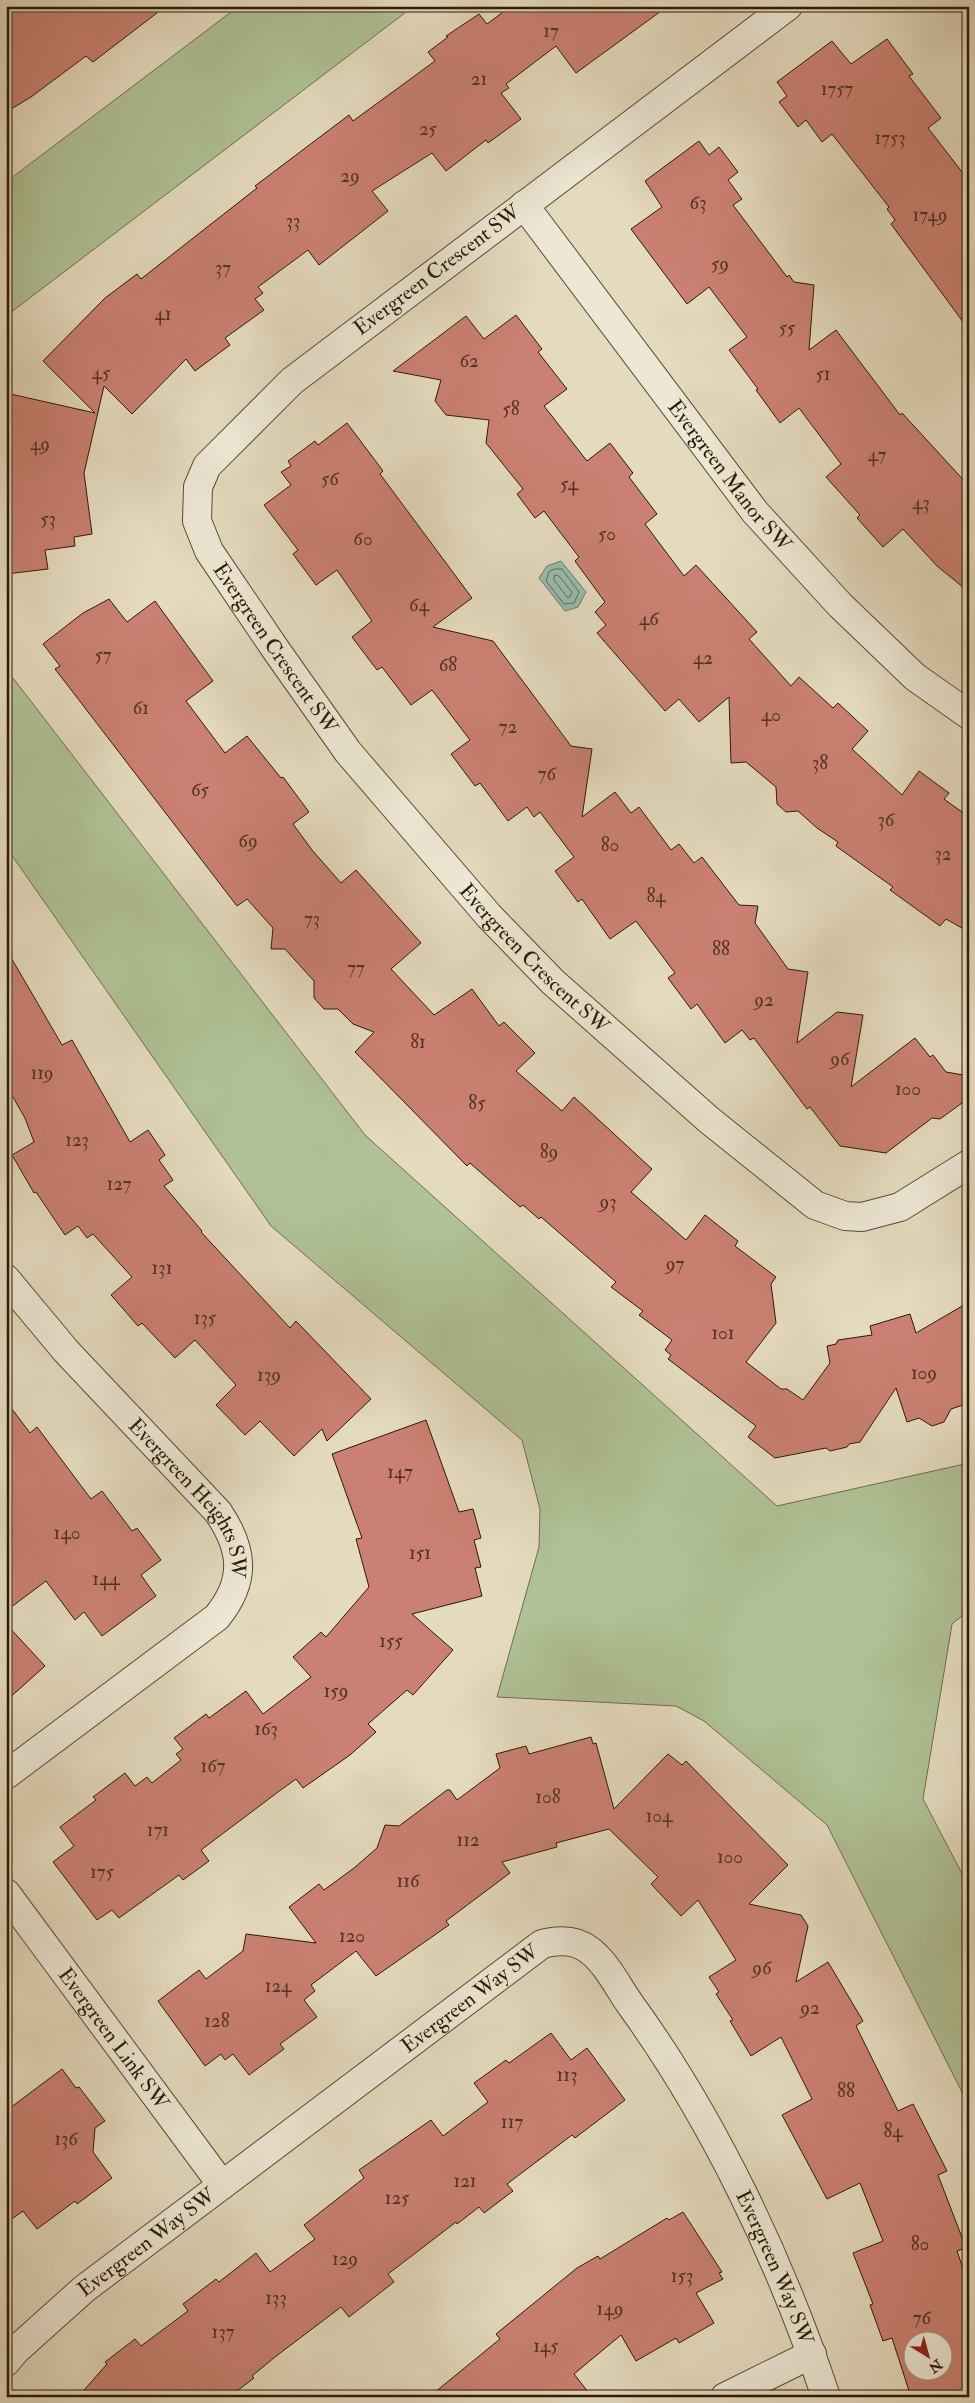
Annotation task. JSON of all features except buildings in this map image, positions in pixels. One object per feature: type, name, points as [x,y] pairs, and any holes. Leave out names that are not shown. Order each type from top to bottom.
[{"type":"street","name":"Evergreen Crescent SW","points":[[788,6],[292,380],[219,452],[204,473],[198,487],[196,502],[197,521],[209,551],[348,752],[489,916],[553,982],[709,1120],[815,1204],[845,1216],[862,1217],[900,1207],[969,1164]]},
{"type":"street","name":"Evergreen Manor SW","points":[[524,205],[755,512],[840,605],[915,677],[969,715]]},
{"type":"street","name":"Evergreen Heights SW","points":[[6,1279],[66,1351],[218,1512],[236,1543],[238,1570],[235,1588],[217,1616],[6,1775]]},
{"type":"street","name":"Evergreen Link SW","points":[[6,1893],[222,2185]]},
{"type":"street","name":"Evergreen Way SW","points":[[6,2362],[16,2350],[84,2288],[542,1944],[567,1941],[590,1950],[600,1961],[651,2033],[709,2126],[777,2267],[812,2354],[826,2397]]},
{"type":"street","points":[[725,2397],[812,2354]]},
{"type":"shaded area","points":[[239,6],[414,6],[6,316],[6,182]]},
{"type":"shaded area","points":[[6,669],[365,1135],[777,1506],[969,1463],[969,1610],[952,1624],[923,1799],[969,1887],[969,2106],[827,1825],[704,1721],[676,1706],[497,1697],[539,1547],[540,1509],[522,1440],[271,1226],[6,847]]},
{"type":"water","points":[[561,561],[586,592],[578,607],[565,611],[539,578],[547,566]]}]
